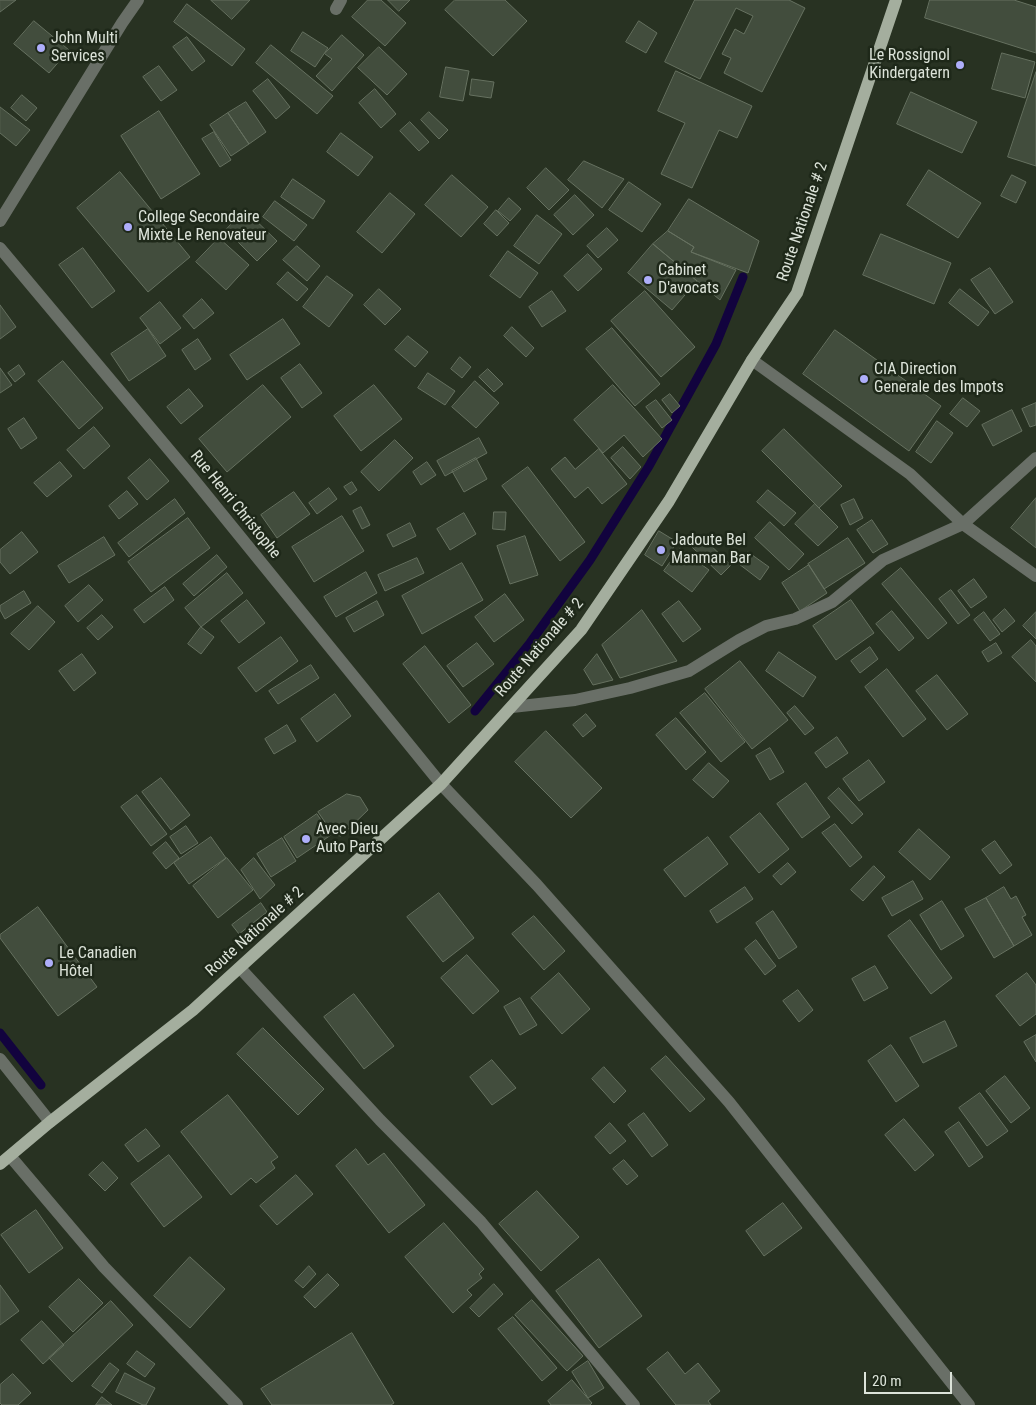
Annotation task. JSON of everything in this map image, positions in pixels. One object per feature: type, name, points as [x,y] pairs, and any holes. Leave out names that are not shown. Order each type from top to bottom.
[{"type":"main road","name":"Route Nationale # 2","points":[[5,1160],[50,1122],[193,1010],[442,784],[582,630],[669,501],[752,360],[797,293],[896,0]]},
{"type":"street","points":[[0,221],[138,0]]},
{"type":"street","name":"Rue Henri Christophe","points":[[0,248],[191,476],[442,784],[537,885],[729,1102],[969,1405]]},
{"type":"street","points":[[752,360],[910,474],[963,524],[1036,576]]},
{"type":"street","points":[[512,707],[575,700],[630,688],[689,671],[739,640],[766,626],[795,619],[832,602],[883,560],[963,524],[1036,458]]},
{"type":"street","points":[[240,968],[380,1120],[481,1222],[634,1405]]},
{"type":"street","points":[[0,1059],[50,1122]]},
{"type":"street","points":[[5,1160],[104,1267],[237,1405]]},
{"type":"building","points":[[0,0],[16,0],[0,12]]},
{"type":"building","points":[[211,0],[250,0],[232,19]]},
{"type":"building","points":[[368,0],[381,0],[406,23],[385,46],[352,17]]},
{"type":"building","points":[[388,0],[410,0],[399,11]]},
{"type":"building","points":[[455,0],[505,0],[527,21],[493,56],[445,10]]},
{"type":"building","points":[[695,0],[789,0],[805,8],[762,92],[724,73],[731,58],[722,54],[735,29],[744,34],[753,16],[736,8],[700,79],[665,62]]},
{"type":"building","points":[[930,0],[1014,0],[1036,7],[1036,53],[925,18]]},
{"type":"building","points":[[187,4],[245,49],[232,66],[174,22]]},
{"type":"building","points":[[34,21],[69,50],[49,73],[14,44]]},
{"type":"building","points":[[639,21],[657,33],[646,53],[626,42]]},
{"type":"building","points":[[303,32],[328,48],[315,67],[291,51]]},
{"type":"building","points":[[342,35],[364,55],[332,91],[316,76],[332,59],[325,54]]},
{"type":"building","points":[[187,37],[205,61],[192,71],[173,47]]},
{"type":"building","points":[[271,45],[333,96],[317,114],[256,63]]},
{"type":"building","points":[[379,47],[407,74],[387,95],[358,68]]},
{"type":"building","points":[[1002,53],[1035,62],[1025,98],[992,89]]},
{"type":"building","points":[[159,66],[177,90],[161,101],[143,77]]},
{"type":"building","points":[[446,67],[469,71],[463,101],[440,97]]},
{"type":"building","points":[[676,71],[752,106],[737,138],[719,130],[692,188],[661,174],[685,123],[658,111]]},
{"type":"building","points":[[1036,72],[1036,166],[1008,157]]},
{"type":"building","points":[[268,79],[290,107],[276,119],[253,91]]},
{"type":"building","points":[[472,79],[494,82],[491,98],[470,95]]},
{"type":"building","points":[[375,89],[396,114],[381,128],[359,103]]},
{"type":"building","points":[[911,92],[977,122],[962,153],[897,124]]},
{"type":"building","points":[[22,95],[37,108],[26,121],[11,108]]},
{"type":"building","points":[[246,102],[266,132],[249,144],[228,113]]},
{"type":"building","points":[[0,107],[30,130],[16,146],[0,133]]},
{"type":"building","points":[[159,111],[200,174],[161,199],[121,136]]},
{"type":"building","points":[[429,112],[448,130],[439,139],[421,120]]},
{"type":"building","points":[[228,113],[249,144],[231,156],[210,125]]},
{"type":"building","points":[[410,122],[429,142],[419,151],[400,131]]},
{"type":"building","points":[[214,132],[231,160],[220,167],[202,139]]},
{"type":"building","points":[[341,133],[373,157],[358,176],[327,152]]},
{"type":"building","points":[[584,161],[624,179],[602,208],[568,180]]},
{"type":"building","points":[[546,168],[569,190],[549,210],[527,188]]},
{"type":"building","points":[[929,170],[981,203],[958,238],[907,205]]},
{"type":"building","points":[[120,172],[190,257],[148,292],[77,208]]},
{"type":"building","points":[[452,175],[488,207],[461,237],[425,205]]},
{"type":"building","points":[[1012,175],[1026,182],[1016,203],[1001,196]]},
{"type":"building","points":[[293,179],[325,201],[313,219],[281,197]]},
{"type":"building","points":[[629,182],[661,204],[642,232],[609,210]]},
{"type":"building","points":[[390,193],[415,214],[382,253],[357,232]]},
{"type":"building","points":[[575,195],[594,215],[573,235],[554,215]]},
{"type":"building","points":[[509,198],[521,209],[510,221],[498,211]]},
{"type":"building","points":[[689,199],[759,241],[748,273],[691,252],[694,247],[668,231]]},
{"type":"building","points":[[275,201],[307,225],[294,241],[263,217]]},
{"type":"building","points":[[245,210],[277,241],[257,261],[226,230]]},
{"type":"building","points":[[496,210],[509,223],[497,236],[484,224]]},
{"type":"building","points":[[537,215],[562,234],[539,264],[514,246]]},
{"type":"building","points":[[607,228],[618,240],[598,258],[587,246]]},
{"type":"building","points":[[668,231],[694,247],[691,252],[736,270],[720,300],[653,244]]},
{"type":"building","points":[[881,234],[951,263],[934,304],[863,275]]},
{"type":"building","points":[[219,238],[249,265],[226,290],[196,262]]},
{"type":"building","points":[[653,244],[697,281],[672,310],[628,273]]},
{"type":"building","points":[[297,246],[320,266],[307,281],[283,260]]},
{"type":"building","points":[[83,248],[115,291],[92,308],[59,265]]},
{"type":"building","points":[[508,251],[538,273],[520,298],[490,276]]},
{"type":"building","points":[[588,254],[602,269],[578,291],[564,276]]},
{"type":"building","points":[[990,268],[1013,302],[995,314],[971,280]]},
{"type":"building","points":[[288,272],[308,289],[297,301],[277,284]]},
{"type":"building","points":[[327,276],[353,295],[329,327],[303,307]]},
{"type":"building","points":[[379,289],[401,309],[385,325],[364,305]]},
{"type":"building","points":[[960,289],[989,312],[978,326],[949,303]]},
{"type":"building","points":[[552,291],[566,311],[542,327],[529,307]]},
{"type":"building","points":[[645,291],[695,347],[661,377],[611,321]]},
{"type":"building","points":[[202,299],[214,313],[194,329],[183,316]]},
{"type":"building","points":[[160,302],[181,328],[160,344],[140,318]]},
{"type":"building","points":[[0,305],[16,327],[0,339]]},
{"type":"building","points":[[283,319],[300,344],[247,380],[230,355]]},
{"type":"building","points":[[512,327],[534,348],[526,357],[504,336]]},
{"type":"building","points":[[612,328],[660,384],[635,406],[586,349]]},
{"type":"building","points":[[148,329],[166,356],[129,381],[111,354]]},
{"type":"building","points":[[835,330],[941,406],[909,451],[803,374]]},
{"type":"building","points":[[408,336],[428,352],[415,367],[395,350]]},
{"type":"building","points":[[198,339],[211,359],[195,370],[182,350]]},
{"type":"building","points":[[460,357],[471,367],[462,378],[451,369]]},
{"type":"building","points":[[63,361],[103,408],[79,429],[38,381]]},
{"type":"building","points":[[300,364],[322,393],[302,408],[281,378]]},
{"type":"building","points":[[19,365],[25,374],[15,382],[8,373]]},
{"type":"building","points":[[0,368],[12,385],[0,393]]},
{"type":"building","points":[[488,369],[503,384],[494,392],[479,377]]},
{"type":"building","points":[[428,373],[455,391],[445,405],[418,388]]},
{"type":"building","points":[[475,381],[499,403],[476,428],[452,407]]},
{"type":"building","points":[[263,385],[291,417],[227,472],[199,439]]},
{"type":"building","points":[[374,385],[402,419],[361,451],[334,416]]},
{"type":"building","points":[[613,385],[662,439],[643,457],[624,435],[603,453],[574,420]]},
{"type":"building","points":[[189,389],[203,406],[181,424],[167,407]]},
{"type":"building","points":[[670,394],[680,406],[672,413],[662,400]]},
{"type":"building","points":[[963,398],[980,411],[967,427],[950,414]]},
{"type":"building","points":[[656,400],[672,420],[662,428],[646,407]]},
{"type":"building","points":[[1036,403],[1036,425],[1030,427],[1022,409]]},
{"type":"building","points":[[1012,410],[1022,431],[993,446],[982,425]]},
{"type":"building","points":[[24,418],[37,438],[21,449],[8,429]]},
{"type":"building","points":[[937,421],[953,433],[931,463],[916,452]]},
{"type":"building","points":[[94,427],[110,446],[84,469],[67,450]]},
{"type":"building","points":[[784,429],[842,486],[819,508],[762,451]]},
{"type":"building","points":[[479,438],[487,453],[445,476],[437,461]]},
{"type":"building","points":[[395,440],[413,458],[379,491],[361,472]]},
{"type":"building","points":[[623,447],[641,467],[630,479],[611,458]]},
{"type":"building","points":[[599,449],[627,484],[602,504],[588,487],[575,498],[551,469],[565,457],[575,469]]},
{"type":"building","points":[[476,458],[487,479],[464,492],[452,471]]},
{"type":"building","points":[[150,459],[169,481],[147,500],[128,478]]},
{"type":"building","points":[[60,462],[72,476],[47,497],[34,483]]},
{"type":"building","points":[[427,462],[436,475],[421,485],[413,472]]},
{"type":"building","points":[[528,467],[585,542],[560,561],[502,486]]},
{"type":"building","points":[[352,482],[357,490],[350,495],[344,487]]},
{"type":"building","points":[[329,488],[337,499],[317,514],[309,503]]},
{"type":"building","points":[[768,490],[796,513],[784,526],[757,502]]},
{"type":"building","points":[[127,491],[138,504],[119,519],[109,506]]},
{"type":"building","points":[[294,492],[310,514],[277,538],[261,515]]},
{"type":"building","points":[[1036,498],[1036,548],[1011,528]]},
{"type":"building","points":[[175,499],[185,513],[129,557],[118,543]]},
{"type":"building","points":[[854,499],[863,518],[850,525],[841,505]]},
{"type":"building","points":[[815,504],[838,527],[818,546],[795,524]]},
{"type":"building","points":[[361,507],[370,525],[362,529],[353,511]]},
{"type":"building","points":[[494,512],[506,512],[505,530],[493,529]]},
{"type":"building","points":[[464,513],[476,534],[450,550],[437,529]]},
{"type":"building","points":[[342,516],[364,551],[314,582],[292,547]]},
{"type":"building","points":[[188,518],[210,548],[151,592],[128,562]]},
{"type":"building","points":[[872,520],[888,544],[873,553],[857,530]]},
{"type":"building","points":[[770,522],[804,554],[789,570],[755,538]]},
{"type":"building","points":[[410,523],[416,536],[393,547],[387,535]]},
{"type":"building","points":[[659,531],[677,542],[662,566],[645,555]]},
{"type":"building","points":[[22,532],[38,552],[10,574],[0,562],[0,550]]},
{"type":"building","points":[[525,536],[538,575],[510,584],[497,546]]},
{"type":"building","points":[[104,537],[115,555],[69,583],[58,566]]},
{"type":"building","points":[[702,537],[731,565],[721,575],[692,547]]},
{"type":"building","points":[[848,538],[865,563],[824,589],[808,564]]},
{"type":"building","points":[[680,549],[709,570],[692,592],[664,571]]},
{"type":"building","points":[[748,552],[769,567],[760,580],[739,564]]},
{"type":"building","points":[[217,555],[227,567],[194,596],[183,584]]},
{"type":"building","points":[[417,558],[424,573],[385,591],[378,575]]},
{"type":"building","points":[[462,563],[483,600],[422,634],[402,596]]},
{"type":"building","points":[[809,565],[827,593],[800,611],[782,583]]},
{"type":"building","points":[[901,568],[947,623],[928,639],[882,584]]},
{"type":"building","points":[[366,572],[377,593],[336,617],[324,597]]},
{"type":"building","points":[[227,573],[243,593],[201,627],[185,608]]},
{"type":"building","points":[[974,579],[987,597],[971,608],[958,591]]},
{"type":"building","points":[[89,585],[103,600],[78,622],[65,606]]},
{"type":"building","points":[[165,587],[174,600],[144,623],[134,610]]},
{"type":"building","points":[[951,590],[970,615],[958,624],[939,599]]},
{"type":"building","points":[[24,591],[31,603],[5,619],[0,606]]},
{"type":"building","points":[[505,594],[524,620],[494,642],[475,617]]},
{"type":"building","points":[[247,600],[265,623],[239,643],[221,621]]},
{"type":"building","points":[[851,600],[874,633],[836,660],[813,626]]},
{"type":"building","points":[[377,601],[384,615],[354,632],[346,618]]},
{"type":"building","points":[[679,601],[701,629],[683,642],[662,614]]},
{"type":"building","points":[[38,606],[55,622],[29,650],[11,634]]},
{"type":"building","points":[[1005,609],[1015,621],[1002,632],[993,620]]},
{"type":"building","points":[[642,610],[677,661],[620,678],[602,645]]},
{"type":"building","points":[[892,611],[914,638],[899,651],[876,624]]},
{"type":"building","points":[[984,612],[1000,634],[990,641],[974,620]]},
{"type":"building","points":[[1036,612],[1036,639],[1023,626]]},
{"type":"building","points":[[102,615],[113,627],[98,640],[87,628]]},
{"type":"building","points":[[201,627],[214,637],[201,654],[188,644]]},
{"type":"building","points":[[281,637],[298,661],[256,692],[238,668]]},
{"type":"building","points":[[1031,640],[1036,646],[1036,682],[1012,657]]},
{"type":"building","points":[[477,643],[494,664],[463,687],[447,666]]},
{"type":"building","points":[[996,643],[1002,653],[988,662],[982,652]]},
{"type":"building","points":[[425,646],[471,705],[449,723],[403,664]]},
{"type":"building","points":[[870,647],[878,659],[860,673],[851,661]]},
{"type":"building","points":[[779,652],[816,677],[803,697],[766,671]]},
{"type":"building","points":[[82,654],[96,673],[74,691],[59,671]]},
{"type":"building","points":[[597,654],[613,680],[593,685],[584,670]]},
{"type":"building","points":[[740,661],[788,720],[752,749],[705,689]]},
{"type":"building","points":[[311,665],[319,678],[278,704],[269,691]]},
{"type":"building","points":[[887,669],[926,719],[903,737],[865,687]]},
{"type":"building","points":[[937,675],[968,714],[947,730],[916,691]]},
{"type":"building","points":[[705,693],[745,742],[721,762],[680,713]]},
{"type":"building","points":[[335,694],[351,716],[317,742],[301,719]]},
{"type":"building","points":[[795,706],[814,728],[805,735],[787,713]]},
{"type":"building","points":[[586,714],[596,726],[583,737],[573,725]]},
{"type":"building","points":[[676,718],[706,752],[686,770],[656,735]]},
{"type":"building","points":[[287,725],[296,741],[274,754],[265,739]]},
{"type":"building","points":[[546,731],[602,788],[571,818],[515,762]]},
{"type":"building","points":[[837,737],[848,753],[826,768],[815,753]]},
{"type":"building","points":[[770,748],[784,772],[770,780],[756,756]]},
{"type":"building","points":[[869,760],[885,782],[859,801],[843,779]]},
{"type":"building","points":[[709,763],[729,781],[713,798],[693,780]]},
{"type":"building","points":[[161,778],[190,815],[171,830],[142,792]]},
{"type":"building","points":[[806,783],[830,817],[802,838],[777,804]]},
{"type":"building","points":[[839,788],[863,814],[852,824],[828,798]]},
{"type":"building","points":[[347,794],[360,797],[368,810],[341,836],[334,835],[318,812]]},
{"type":"building","points":[[137,795],[167,834],[151,846],[121,807]]},
{"type":"building","points":[[760,813],[789,849],[759,873],[730,837]]},
{"type":"building","points":[[317,814],[331,835],[297,858],[284,837]]},
{"type":"building","points":[[835,824],[862,857],[850,867],[822,833]]},
{"type":"building","points":[[186,826],[198,843],[181,854],[170,837]]},
{"type":"building","points":[[919,829],[950,857],[930,880],[899,852]]},
{"type":"building","points":[[211,837],[226,858],[189,884],[174,863]]},
{"type":"building","points":[[708,837],[728,864],[685,897],[664,870]]},
{"type":"building","points":[[282,838],[296,861],[271,877],[257,854]]},
{"type":"building","points":[[995,841],[1012,865],[1000,874],[982,850]]},
{"type":"building","points":[[166,842],[179,858],[166,869],[153,853]]},
{"type":"building","points":[[227,858],[253,890],[218,918],[193,886]]},
{"type":"building","points":[[254,858],[275,885],[260,899],[241,870]]},
{"type":"building","points":[[788,863],[796,872],[781,885],[773,876]]},
{"type":"building","points":[[874,866],[885,877],[863,901],[851,890]]},
{"type":"building","points":[[913,881],[923,899],[892,916],[882,898]]},
{"type":"building","points":[[745,887],[753,899],[717,923],[710,911]]},
{"type":"building","points":[[1004,887],[1011,899],[1016,896],[1026,915],[1022,917],[1032,935],[1014,946],[986,898]]},
{"type":"building","points":[[439,893],[474,938],[443,962],[407,917]]},
{"type":"building","points":[[986,898],[1014,946],[994,958],[965,909]]},
{"type":"building","points":[[942,901],[964,936],[941,950],[920,915]]},
{"type":"building","points":[[261,903],[267,912],[239,934],[232,925]]},
{"type":"building","name":"Le Canadien Hôtel","points":[[38,907],[97,987],[58,1016],[0,938],[0,935]]},
{"type":"building","points":[[773,911],[797,947],[779,959],[756,923]]},
{"type":"building","points":[[534,916],[565,951],[544,970],[512,934]]},
{"type":"building","points":[[910,920],[952,978],[931,994],[888,936]]},
{"type":"building","points":[[756,940],[776,966],[765,975],[745,949]]},
{"type":"building","points":[[467,955],[499,991],[473,1014],[441,978]]},
{"type":"building","points":[[875,966],[888,988],[864,1001],[852,979]]},
{"type":"building","points":[[559,973],[590,1009],[562,1034],[531,998]]},
{"type":"building","points":[[1027,973],[1036,985],[1036,1014],[1020,1026],[996,996]]},
{"type":"building","points":[[798,990],[813,1010],[799,1022],[783,1001]]},
{"type":"building","points":[[354,994],[394,1046],[364,1069],[324,1017]]},
{"type":"building","points":[[520,998],[537,1025],[520,1035],[504,1007]]},
{"type":"building","points":[[945,1021],[957,1046],[923,1063],[910,1038]]},
{"type":"building","points":[[263,1028],[324,1089],[298,1115],[237,1054]]},
{"type":"building","points":[[1036,1035],[1036,1062],[1024,1042]]},
{"type":"building","points":[[891,1045],[919,1086],[896,1102],[868,1061]]},
{"type":"building","points":[[666,1056],[705,1099],[690,1112],[651,1069]]},
{"type":"building","points":[[492,1060],[516,1088],[492,1105],[470,1077]]},
{"type":"building","points":[[604,1067],[626,1091],[614,1103],[592,1079]]},
{"type":"building","points":[[1005,1076],[1030,1108],[1011,1123],[986,1091]]},
{"type":"building","points":[[980,1093],[1008,1131],[987,1146],[959,1108]]},
{"type":"building","points":[[228,1095],[278,1157],[271,1162],[275,1168],[256,1183],[251,1178],[231,1195],[181,1132]]},
{"type":"building","points":[[644,1113],[668,1145],[652,1157],[628,1125]]},
{"type":"building","points":[[904,1119],[934,1155],[915,1171],[885,1135]]},
{"type":"building","points":[[959,1122],[983,1157],[969,1167],[945,1132]]},
{"type":"building","points":[[610,1123],[626,1141],[610,1154],[595,1137]]},
{"type":"building","points":[[146,1129],[160,1146],[138,1162],[125,1145]]},
{"type":"building","points":[[356,1149],[368,1165],[384,1153],[425,1205],[389,1233],[336,1166]]},
{"type":"building","points":[[169,1155],[202,1197],[164,1227],[131,1184]]},
{"type":"building","points":[[624,1160],[638,1176],[627,1185],[613,1169]]},
{"type":"building","points":[[103,1162],[118,1178],[105,1191],[89,1175]]},
{"type":"building","points":[[296,1175],[313,1194],[277,1225],[260,1206]]},
{"type":"building","points":[[537,1191],[579,1237],[541,1271],[499,1224]]},
{"type":"building","points":[[783,1203],[802,1228],[764,1256],[746,1231]]},
{"type":"building","points":[[36,1210],[63,1248],[29,1273],[1,1235]]},
{"type":"building","points":[[444,1223],[484,1269],[479,1274],[482,1278],[467,1290],[472,1295],[453,1313],[405,1257]]},
{"type":"building","points":[[190,1257],[225,1289],[190,1328],[154,1296]]},
{"type":"building","points":[[599,1259],[642,1316],[599,1348],[556,1291]]},
{"type":"building","points":[[309,1266],[316,1274],[303,1288],[295,1281]]},
{"type":"building","points":[[328,1274],[339,1285],[315,1308],[304,1297]]},
{"type":"building","points":[[79,1279],[103,1303],[73,1332],[49,1307]]},
{"type":"building","points":[[494,1284],[503,1294],[479,1317],[470,1308]]},
{"type":"building","points":[[0,1285],[19,1311],[0,1325]]},
{"type":"building","points":[[532,1300],[583,1356],[567,1371],[515,1315]]},
{"type":"building","points":[[111,1301],[133,1325],[72,1382],[49,1358]]},
{"type":"building","points":[[513,1317],[557,1368],[542,1381],[498,1329]]},
{"type":"building","points":[[42,1321],[64,1345],[43,1364],[21,1340]]},
{"type":"building","points":[[352,1333],[394,1403],[391,1405],[272,1405],[261,1389]]},
{"type":"building","points":[[137,1351],[155,1364],[145,1377],[127,1364]]},
{"type":"building","points":[[668,1352],[685,1374],[698,1363],[720,1391],[708,1401],[711,1405],[676,1405],[647,1369]]},
{"type":"building","points":[[588,1361],[604,1388],[588,1398],[572,1372]]},
{"type":"building","points":[[110,1363],[119,1370],[102,1393],[92,1386]]},
{"type":"building","points":[[125,1373],[155,1388],[146,1405],[116,1392]]},
{"type":"building","points":[[13,1374],[31,1393],[18,1405],[2,1405],[0,1403],[0,1385]]},
{"type":"building","points":[[572,1380],[592,1403],[590,1405],[551,1405],[548,1401]]},
{"type":"building","points":[[102,1397],[112,1405],[96,1405]]},
{"type":"waterway","points":[[475,711],[530,643],[590,560],[649,466],[716,344],[743,277]]},
{"type":"waterway","points":[[0,1033],[41,1085]]},
{"type":"place","name":"John Multi Services","points":[[41,48]]},
{"type":"place","name":"Le Rossignol Kindergatern","points":[[960,65]]},
{"type":"place","name":"College Secondaire Mixte Le Renovateur","points":[[128,227]]},
{"type":"place","name":"Cabinet D'avocats","points":[[648,280]]},
{"type":"place","name":"CIA Direction Generale des Impots","points":[[864,379]]},
{"type":"place","name":"Jadoute Bel Manman Bar","points":[[661,550]]},
{"type":"place","name":"Avec Dieu Auto Parts","points":[[306,839]]},
{"type":"place","name":"Le Canadien Hôtel","points":[[49,963]]}]
